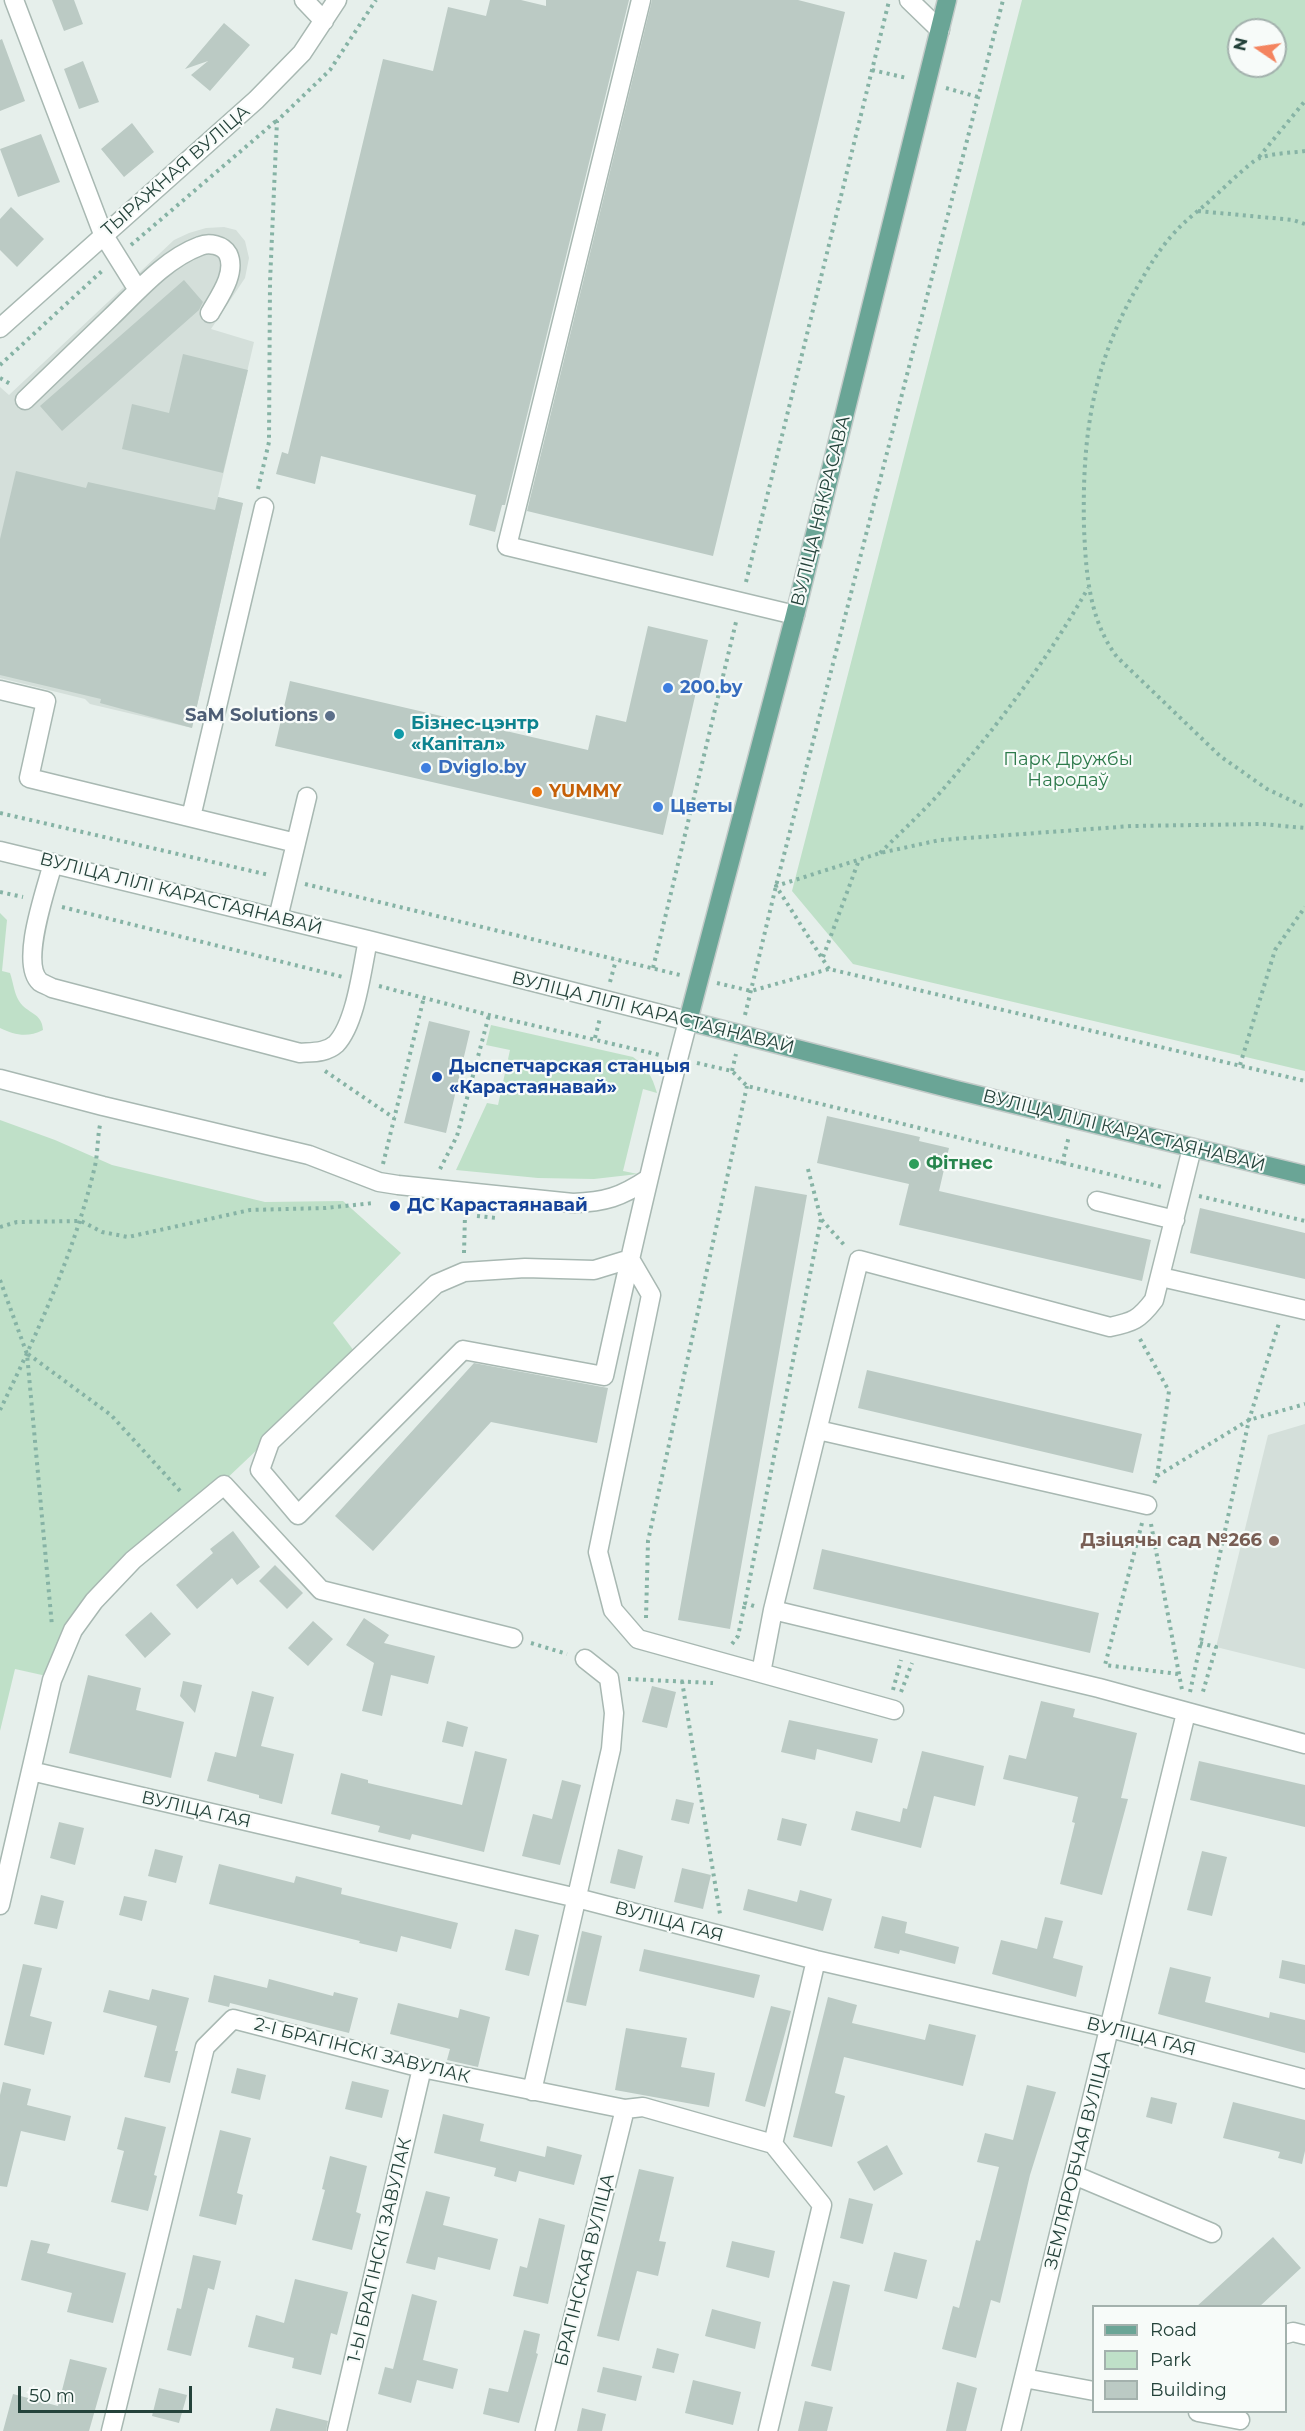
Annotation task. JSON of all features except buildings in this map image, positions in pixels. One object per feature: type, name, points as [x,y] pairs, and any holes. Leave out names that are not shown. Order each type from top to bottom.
[{"type":"main road","name":"ВУЛІЦА НЯКРАСАВА","points":[[688,1021],[795,615],[947,0]]},
{"type":"main road","name":"ВУЛІЦА ЛІЛІ КАРАСТАЯНАВАЙ","points":[[688,1021],[1073,1119],[1305,1175]]},
{"type":"street","points":[[14,0],[103,234],[138,290]]},
{"type":"street","points":[[304,0],[324,21]]},
{"type":"street","name":"ТЫРАЖНАЯ ВУЛІЦА","points":[[0,328],[256,100],[302,53],[337,0]]},
{"type":"street","points":[[641,0],[507,546],[795,615]]},
{"type":"street","points":[[909,0],[940,30]]},
{"type":"street","points":[[25,400],[138,290],[177,258],[201,245],[217,245],[226,251],[231,261],[227,282],[210,313]]},
{"type":"street","points":[[191,817],[264,507]]},
{"type":"street","points":[[0,690],[46,701],[29,778],[296,843]]},
{"type":"street","points":[[278,918],[307,797]]},
{"type":"street","name":"ВУЛІЦА ЛІЛІ КАРАСТАЯНАВАЙ","points":[[0,851],[368,940],[688,1021]]},
{"type":"street","points":[[53,863],[33,944],[33,971],[39,982],[52,988],[300,1053],[322,1052],[335,1044],[346,1028],[368,940]]},
{"type":"street","points":[[630,1259],[594,1269],[525,1268],[464,1272],[436,1284],[270,1442],[260,1470],[298,1515],[463,1350],[604,1376],[648,1179],[688,1021]]},
{"type":"street","points":[[0,1078],[104,1106],[309,1155],[379,1182],[573,1203],[601,1202],[626,1193],[648,1179]]},
{"type":"street","points":[[761,1673],[773,1610],[859,1260],[1110,1327],[1131,1323],[1142,1316],[1154,1300],[1192,1148]]},
{"type":"street","points":[[1097,1201],[1175,1220]]},
{"type":"street","points":[[630,1259],[651,1295],[598,1552],[612,1610],[638,1639],[891,1710]]},
{"type":"street","points":[[1161,1277],[1305,1310]]},
{"type":"street","points":[[818,1430],[1147,1505]]},
{"type":"street","points":[[0,1905],[56,1668],[73,1630],[94,1601],[133,1560],[197,1510],[224,1485],[321,1590],[513,1638]]},
{"type":"street","points":[[773,1610],[1099,1688],[1305,1744]]},
{"type":"street","points":[[532,2091],[611,1749],[614,1713],[609,1678],[585,1659]]},
{"type":"street","name":"ЗЕМЛЯРОБЧАЯ ВУЛІЦА","points":[[1011,2431],[1110,2028],[1191,1714]]},
{"type":"street","name":"ВУЛІЦА ГАЯ","points":[[31,1771],[578,1898],[816,1960],[1110,2028],[1305,2079]]},
{"type":"street","points":[[768,2431],[822,2205],[773,2144],[816,1960]]},
{"type":"street","name":"2-І БРАГІНСКІ ЗАВУЛАК","points":[[111,2431],[205,2047],[233,2019],[422,2068],[625,2109],[644,2107],[773,2144]]},
{"type":"street","name":"1-Ы БРАГІНСКІ ЗАВУЛАК","points":[[337,2431],[422,2068]]},
{"type":"street","name":"БРАГІНСКАЯ ВУЛІЦА","points":[[545,2431],[625,2109]]},
{"type":"street","points":[[1074,2175],[1212,2234]]},
{"type":"street","points":[[1287,2334],[1293,2332],[1305,2335]]},
{"type":"street","points":[[1024,2378],[1092,2391]]},
{"type":"street","points":[[1203,2413],[1240,2421]]},
{"type":"path","points":[[0,365],[117,257],[277,120],[330,70],[376,0]]},
{"type":"path","points":[[0,813],[287,879],[653,968],[889,0]]},
{"type":"path","points":[[1003,0],[751,991],[830,969],[1305,1081]]},
{"type":"path","points":[[1305,101],[1259,158],[1177,230],[1158,252],[1127,305],[1105,353],[1094,393],[1087,441],[1084,495],[1089,588],[1106,643],[1117,657],[1220,756],[1267,789],[1305,807]]},
{"type":"path","points":[[269,442],[270,282],[277,120]]},
{"type":"path","points":[[1259,158],[1305,151]]},
{"type":"path","points":[[1198,211],[1293,220],[1305,224]]},
{"type":"path","points":[[0,378],[13,385]]},
{"type":"path","points":[[880,853],[945,788],[1060,638],[1089,588]]},
{"type":"path","points":[[776,886],[880,853],[940,840],[1132,826],[1262,824],[1305,828]]},
{"type":"path","points":[[822,958],[860,860]]},
{"type":"path","points":[[776,886],[830,969]]},
{"type":"path","points":[[0,892],[489,1015],[595,1038]]},
{"type":"path","points":[[1240,1065],[1275,950],[1305,907]]},
{"type":"path","points":[[0,1227],[17,1222],[81,1221],[102,1232],[128,1237],[250,1210],[326,1208],[375,1203],[424,997]]},
{"type":"path","points":[[430,1189],[457,1136],[489,1015]]},
{"type":"path","points":[[300,1053],[394,1118]]},
{"type":"path","points":[[646,1619],[648,1541],[747,1086],[1305,1221]]},
{"type":"path","points":[[0,1410],[27,1353],[81,1221],[95,1167],[104,1106]]},
{"type":"path","points":[[1062,1164],[1073,1119]]},
{"type":"path","points":[[722,1647],[732,1644],[738,1636],[821,1219],[808,1169]]},
{"type":"path","points":[[464,1272],[465,1215]]},
{"type":"path","points":[[821,1219],[859,1260]]},
{"type":"path","points":[[0,1280],[27,1353],[53,1634]]},
{"type":"path","points":[[1191,1714],[1200,1643],[1249,1419],[1285,1305]]},
{"type":"path","points":[[27,1353],[111,1415],[197,1510]]},
{"type":"path","points":[[1157,1476],[1249,1419],[1305,1404]]},
{"type":"path","points":[[1147,1505],[1178,1674],[1191,1714]]},
{"type":"path","points":[[745,1603],[773,1610]]},
{"type":"path","points":[[513,1638],[585,1659]]},
{"type":"path","points":[[1191,1714],[1216,1647],[1200,1643]]},
{"type":"path","points":[[891,1710],[918,1645]]},
{"type":"path","points":[[891,1710],[900,1663]]},
{"type":"path","points":[[1105,1665],[1178,1674]]},
{"type":"path","points":[[682,1681],[720,1919]]},
{"type":"shaded area","points":[[224,227],[236,230],[245,241],[249,258],[245,278],[211,329],[254,342],[218,497],[243,503],[192,728],[90,704],[85,699],[0,678],[0,387],[9,395],[174,240],[206,228]]},
{"type":"shaded area","name":"Дзіцячы сад №266","points":[[1305,1424],[1305,1669],[1216,1647],[1268,1435]]},
{"type":"green space","name":"Парк Дружбы Народаў","points":[[1022,0],[1305,0],[1305,1071],[853,964],[792,891]]},
{"type":"green space","points":[[0,913],[7,920],[2,971],[10,973],[19,1001],[37,1016],[42,1024],[43,1030],[32,1034],[21,1035],[0,1028]]},
{"type":"green space","points":[[491,1025],[633,1057],[642,1064],[651,1077],[657,1093],[643,1089],[623,1171],[638,1174],[594,1179],[538,1178],[456,1170],[487,1103],[498,1105],[510,1050],[486,1045]]},
{"type":"green space","points":[[0,1120],[55,1140],[112,1165],[265,1202],[343,1201],[401,1253],[333,1323],[357,1355],[222,1483],[131,1559],[51,1677],[15,1669],[0,1731]]},
{"type":"place","name":"200.by","points":[[668,688]]},
{"type":"place","name":"SaM Solutions","points":[[330,716]]},
{"type":"place","name":"Бізнес-цэнтр «Капітал»","points":[[399,734]]},
{"type":"place","name":"Dviglo.by","points":[[426,768]]},
{"type":"place","name":"YUMMY","points":[[537,792]]},
{"type":"place","name":"Цветы","points":[[658,807]]},
{"type":"place","name":"Дыспетчарская станцыя «Карастаянавай»","points":[[437,1077]]},
{"type":"place","name":"Фітнес","points":[[914,1164]]},
{"type":"place","name":"ДС Карастаянавай","points":[[395,1206]]},
{"type":"place","name":"Дзіцячы сад №266","points":[[1274,1541]]}]
